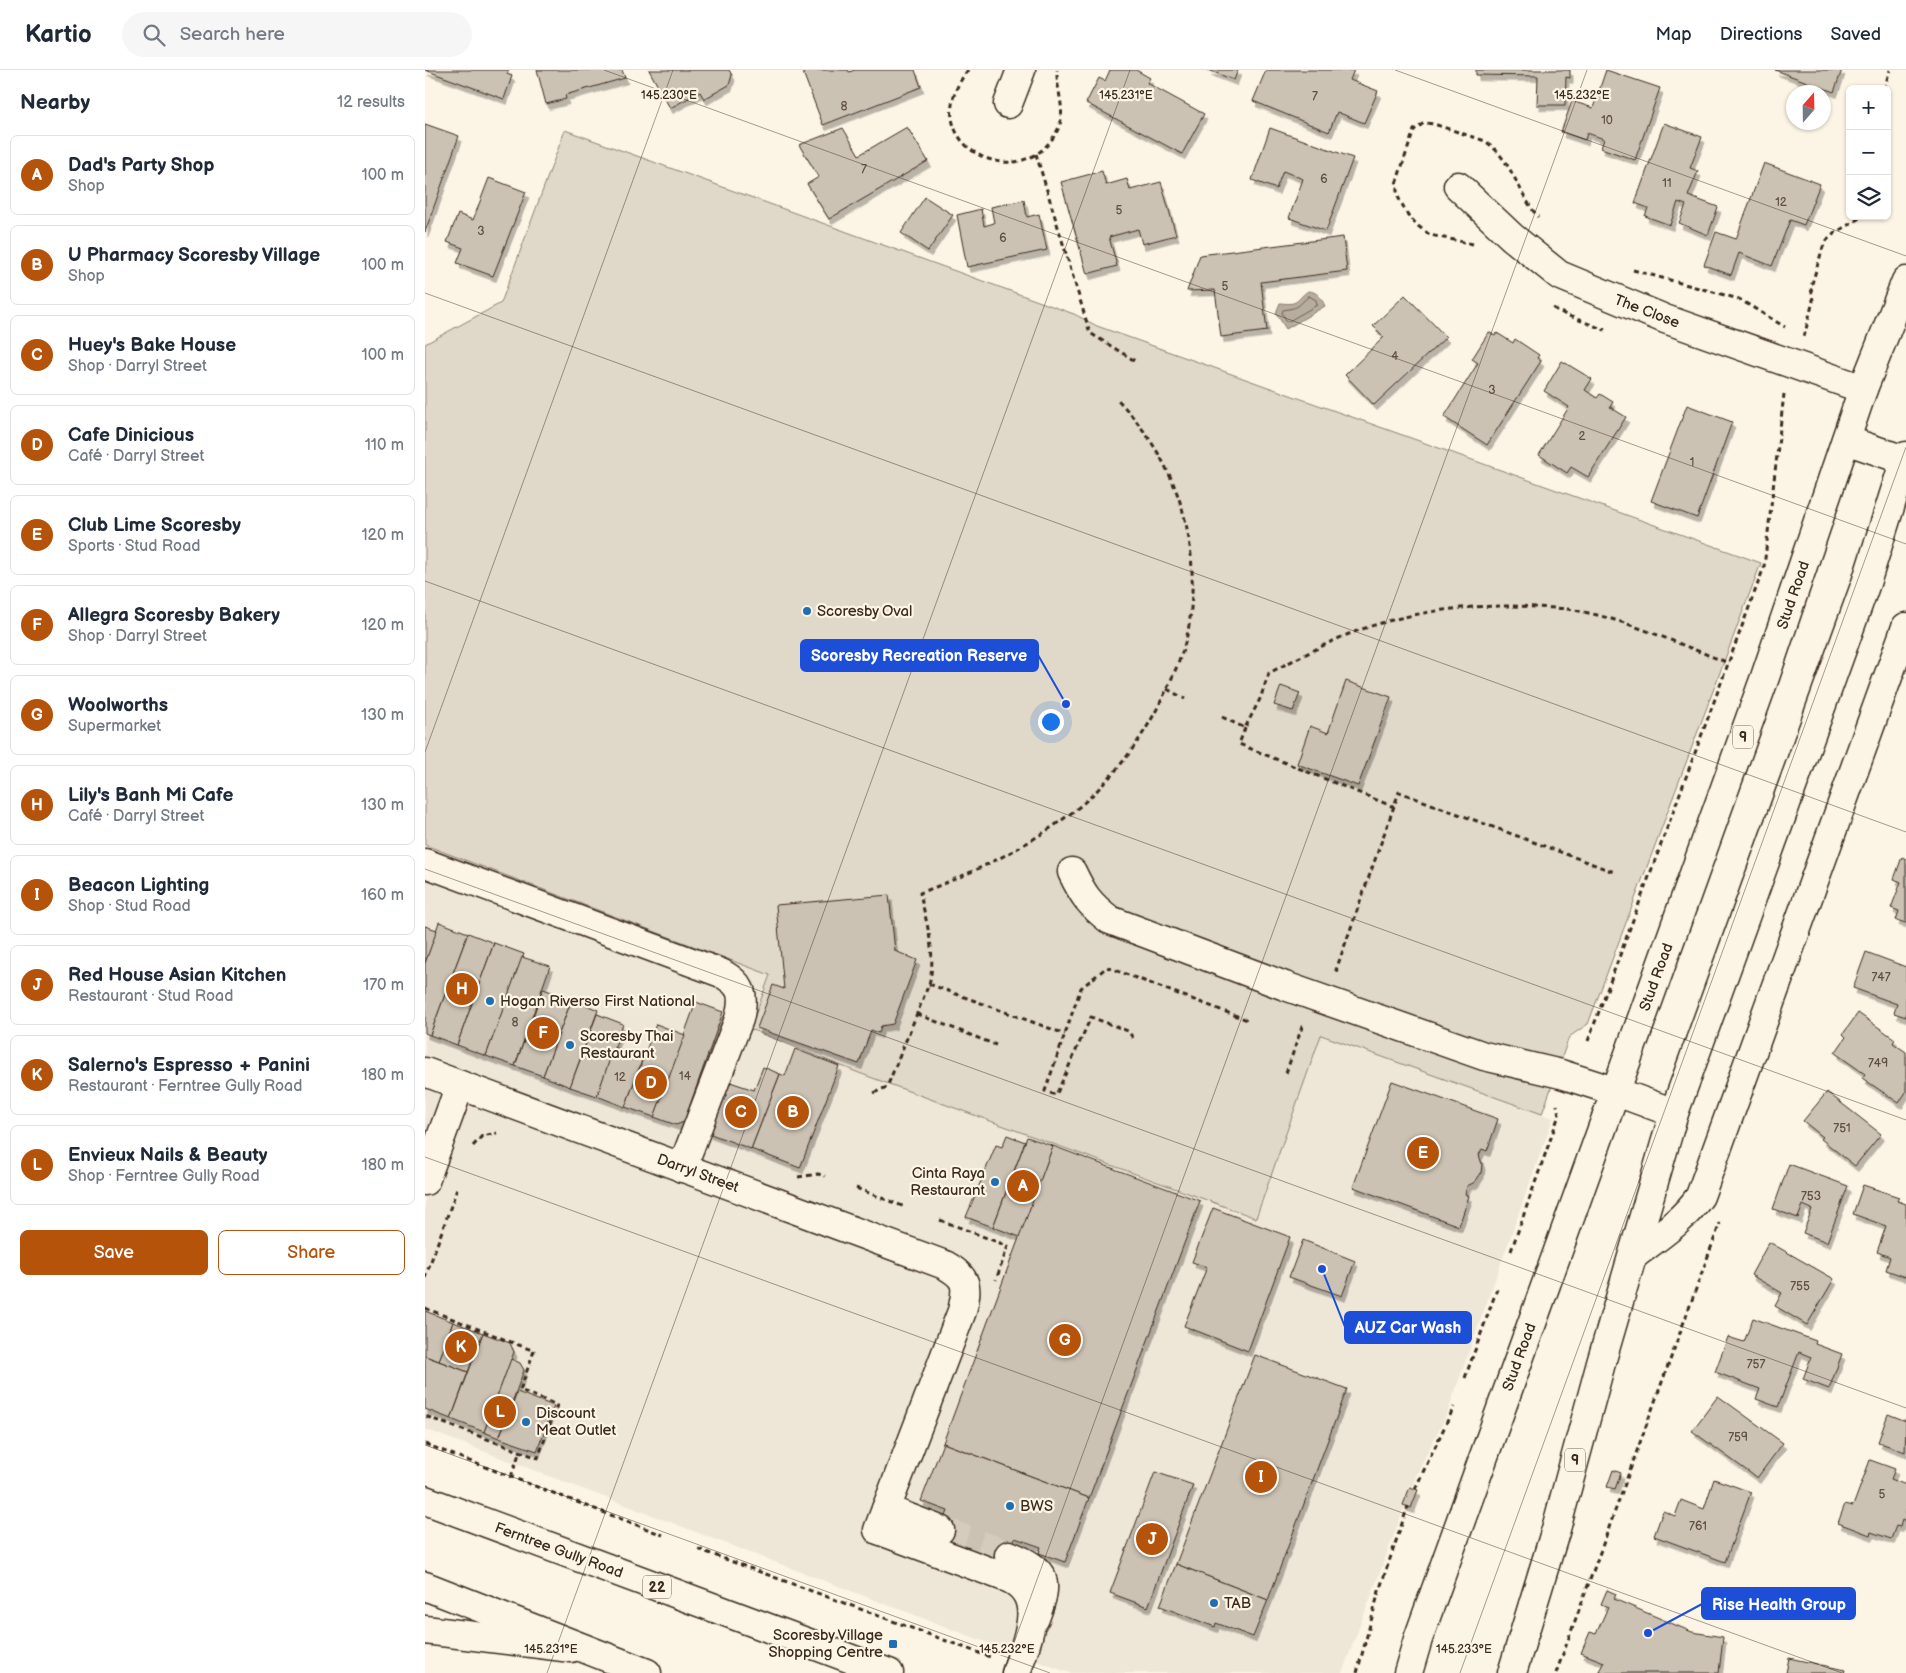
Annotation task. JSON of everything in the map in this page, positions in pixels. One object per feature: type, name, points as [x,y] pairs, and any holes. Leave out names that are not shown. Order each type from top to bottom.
[{"type":"main road","points":[[1008,104],[1021,70]]},
{"type":"main road","name":"The Close","points":[[1458,186],[1512,237],[1559,275],[1665,318],[1863,389]]},
{"type":"main road","name":"Stud Road","points":[[1408,1673],[1427,1613],[1614,1091],[1765,677],[1863,389],[1906,281]]},
{"type":"main road","points":[[1846,440],[1905,459]]},
{"type":"main road","name":"9","points":[[1514,1670],[1601,1363],[1675,1113],[1866,583],[1905,459]]},
{"type":"main road","points":[[1634,1255],[1681,1220],[1691,1210],[1699,1196],[1906,627]]},
{"type":"main road","points":[[425,863],[721,973],[735,981],[741,991],[742,1004],[739,1018],[682,1168]]},
{"type":"main road","points":[[1072,872],[1083,896],[1095,909],[1110,920],[1285,986],[1484,1056],[1561,1074],[1675,1113]]},
{"type":"main road","name":"Darryl Street","points":[[425,1072],[945,1265],[957,1272],[965,1282],[966,1296],[962,1311],[881,1520]]},
{"type":"main road","points":[[425,1181],[460,1085]]},
{"type":"main road","name":"Ferntree Gully Road","points":[[425,1500],[889,1673]]},
{"type":"main road","points":[[881,1520],[940,1530]]},
{"type":"main road","points":[[881,1520],[1017,1583],[1024,1588],[1031,1602],[1031,1624],[1027,1640]]},
{"type":"main road","points":[[1005,1666],[1027,1640],[1043,1594],[1042,1580],[1035,1568],[1029,1563],[1009,1555]]},
{"type":"main road","points":[[425,1586],[647,1673]]},
{"type":"main road","points":[[425,1630],[590,1651]]},
{"type":"path","points":[[1885,85],[1890,70]]},
{"type":"path","points":[[1036,154],[1090,333],[1135,361]]},
{"type":"path","points":[[1803,341],[1813,302],[1811,287],[1823,248],[1827,240],[1835,233],[1856,220]]},
{"type":"path","points":[[1588,1041],[1765,567],[1786,389]]},
{"type":"path","points":[[874,1093],[887,1087],[929,984],[933,960],[920,892],[968,874],[998,858],[1038,835],[1079,806],[1121,765],[1139,741],[1176,668],[1190,619],[1193,574],[1187,526],[1182,503],[1161,458],[1149,437],[1118,400]]},
{"type":"path","points":[[1394,807],[1239,744],[1260,699],[1269,673],[1352,633],[1390,621],[1453,608],[1521,606],[1577,610],[1625,624],[1729,663]]},
{"type":"path","points":[[1167,689],[1185,699]]},
{"type":"path","points":[[1222,717],[1245,728]]},
{"type":"path","points":[[1342,973],[1336,970],[1399,792],[1614,872]]},
{"type":"path","points":[[1133,1038],[1128,1031],[1091,1017],[1056,1096],[1045,1091],[1081,988],[1107,968],[1250,1021]]},
{"type":"path","points":[[929,984],[1065,1034]]},
{"type":"path","points":[[917,1014],[996,1045]]},
{"type":"path","points":[[1511,1251],[1559,1115]]},
{"type":"path","points":[[471,1153],[474,1144],[482,1136],[502,1133]]},
{"type":"path","points":[[855,1188],[905,1207]]},
{"type":"path","points":[[425,1278],[457,1189]]},
{"type":"path","points":[[1465,1378],[1497,1289]]},
{"type":"path","points":[[425,1308],[534,1351],[521,1390],[557,1405],[538,1458],[425,1416]]},
{"type":"path","points":[[1415,1489],[1454,1407]]},
{"type":"path","points":[[425,1444],[663,1535]]},
{"type":"path","points":[[511,1477],[520,1451]]},
{"type":"path","points":[[1357,1673],[1379,1592],[1408,1506]]},
{"type":"path","points":[[698,1549],[1005,1666]]},
{"type":"shaded area","points":[[565,130],[1074,314],[1097,326],[1761,563],[1588,1024],[1569,1037],[1542,1114],[1321,1035],[1256,1218],[859,1073],[750,1029],[770,975],[425,845],[425,344],[501,303]]},
{"type":"shaded area","name":"Scoresby Village Shopping Centre","points":[[425,845],[771,975],[750,1030],[859,1073],[1256,1218],[1321,1035],[1553,1118],[1446,1416],[1418,1471],[1342,1673],[1070,1673],[425,1429]]},
{"type":"water","points":[[1308,291],[1316,294],[1325,306],[1286,329],[1276,313],[1280,303],[1294,303]]},
{"type":"building","points":[[425,70],[509,70],[507,74],[512,76],[504,99]]},
{"type":"building","points":[[537,70],[622,70],[625,78],[565,95],[566,99],[546,104]]},
{"type":"building","points":[[649,70],[729,70],[732,75],[729,85],[704,99],[700,92],[670,108]]},
{"type":"building","points":[[802,70],[848,70],[849,72],[855,70],[915,70],[921,87],[823,125]]},
{"type":"building","points":[[1110,70],[1136,70],[1150,78],[1147,83],[1204,114],[1182,154],[1086,103],[1099,78],[1105,81]]},
{"type":"building","points":[[1208,70],[1238,70],[1234,80]]},
{"type":"building","points":[[1266,70],[1354,70],[1350,80],[1378,91],[1364,123],[1337,112],[1329,132],[1253,101]]},
{"type":"building","points":[[1476,70],[1570,70],[1570,78],[1566,77],[1565,105],[1537,105],[1538,76],[1476,75]]},
{"type":"building","points":[[1606,70],[1660,88],[1635,160],[1601,148],[1604,139],[1587,133],[1585,140],[1561,132],[1572,101],[1593,108]]},
{"type":"building","points":[[1775,70],[1842,70],[1834,92],[1831,91],[1831,85],[1815,85]]},
{"type":"building","points":[[1664,123],[1702,137],[1690,168],[1698,171],[1688,196],[1718,207],[1708,235],[1679,223],[1686,205],[1678,202],[1670,225],[1645,216],[1648,208],[1635,203]]},
{"type":"building","points":[[425,124],[459,136],[425,232]]},
{"type":"building","points":[[907,127],[928,161],[829,219],[807,184],[819,177],[799,145],[843,128],[859,155]]},
{"type":"building","points":[[1270,128],[1353,158],[1326,231],[1289,218],[1303,179],[1283,171],[1276,189],[1252,180]]},
{"type":"building","points":[[1764,163],[1820,184],[1804,225],[1790,220],[1772,266],[1739,253],[1731,275],[1704,265],[1716,232],[1736,239]]},
{"type":"building","points":[[1102,171],[1106,185],[1127,179],[1130,190],[1161,182],[1176,235],[1142,244],[1138,229],[1109,237],[1117,266],[1087,274],[1061,182]]},
{"type":"building","points":[[489,178],[526,192],[493,276],[457,263],[463,248],[447,242],[458,214],[473,220]]},
{"type":"building","points":[[925,197],[953,215],[928,251],[901,233]]},
{"type":"building","points":[[1024,200],[1027,217],[1039,214],[1047,250],[967,267],[957,215],[981,209],[984,226],[994,223],[991,207]]},
{"type":"building","points":[[1343,237],[1347,271],[1261,282],[1267,331],[1221,337],[1215,290],[1187,291],[1200,255]]},
{"type":"building","points":[[1405,295],[1446,337],[1374,405],[1345,375],[1384,337],[1373,326]]},
{"type":"building","points":[[1489,332],[1495,336],[1497,333],[1513,343],[1515,339],[1539,355],[1537,358],[1541,361],[1487,445],[1444,417],[1478,363],[1472,359]]},
{"type":"building","points":[[1562,361],[1592,379],[1585,390],[1597,398],[1600,394],[1613,402],[1610,407],[1626,417],[1588,477],[1571,467],[1567,473],[1539,455],[1569,407],[1544,391]]},
{"type":"building","points":[[1687,405],[1732,422],[1697,518],[1651,501]]},
{"type":"building","points":[[1346,681],[1391,697],[1358,786],[1297,764],[1310,726],[1328,733]]},
{"type":"building","points":[[1281,686],[1300,693],[1293,711],[1274,705]]},
{"type":"building","points":[[1902,857],[1906,859],[1906,923],[1896,920],[1899,911],[1891,908],[1901,882],[1894,879]]},
{"type":"building","points":[[889,895],[895,951],[917,960],[893,1024],[881,1026],[879,1033],[871,1030],[859,1064],[757,1028],[773,985],[784,989],[776,905]]},
{"type":"building","points":[[439,922],[468,933],[430,1035],[425,1033],[425,963]]},
{"type":"building","points":[[425,926],[437,930],[425,963]]},
{"type":"building","points":[[468,933],[494,943],[457,1045],[430,1035]]},
{"type":"building","name":"Hogan Riverso First National","points":[[494,943],[524,954],[486,1056],[457,1045]]},
{"type":"building","points":[[1866,952],[1906,967],[1906,1017],[1894,1013],[1897,1004],[1853,988]]},
{"type":"building","points":[[522,957],[550,966],[515,1066],[486,1056]]},
{"type":"building","points":[[543,989],[572,999],[543,1076],[515,1066]]},
{"type":"building","name":"Scoresby Thai Restaurant","points":[[572,999],[598,1010],[570,1087],[543,1076]]},
{"type":"building","points":[[696,1002],[723,1012],[684,1122],[676,1125],[654,1117]]},
{"type":"building","points":[[1858,1013],[1895,1039],[1893,1043],[1906,1052],[1906,1092],[1899,1103],[1862,1078],[1865,1074],[1835,1053],[1846,1037],[1843,1034]]},
{"type":"building","points":[[597,1014],[623,1024],[597,1096],[570,1087]]},
{"type":"building","points":[[656,1024],[685,1035],[654,1117],[625,1107]]},
{"type":"building","points":[[614,1047],[643,1058],[625,1107],[597,1096]]},
{"type":"building","points":[[795,1049],[839,1066],[800,1168],[751,1149],[780,1074],[785,1076]]},
{"type":"building","points":[[763,1067],[780,1074],[751,1149],[708,1133],[727,1081],[754,1090]]},
{"type":"building","points":[[1392,1081],[1498,1119],[1487,1151],[1482,1149],[1479,1155],[1482,1164],[1481,1173],[1475,1182],[1467,1186],[1465,1194],[1469,1196],[1459,1226],[1353,1187]]},
{"type":"building","points":[[1827,1092],[1881,1134],[1855,1166],[1821,1139],[1823,1137],[1803,1121]]},
{"type":"building","name":"Cinta Raya Restaurant","points":[[1007,1135],[1025,1142],[993,1227],[966,1217],[996,1145],[1002,1147]]},
{"type":"building","points":[[1027,1137],[1053,1146],[1020,1237],[993,1227]]},
{"type":"building","points":[[1053,1146],[1200,1201],[1089,1498],[943,1443]]},
{"type":"building","points":[[1789,1164],[1848,1186],[1827,1242],[1803,1233],[1812,1209],[1803,1205],[1798,1218],[1773,1209]]},
{"type":"building","points":[[1863,1185],[1899,1197],[1897,1201],[1906,1204],[1906,1277],[1886,1270],[1890,1257],[1877,1252],[1886,1226],[1853,1214]]},
{"type":"building","points":[[1213,1208],[1290,1237],[1248,1351],[1184,1326],[1207,1267],[1192,1262]]},
{"type":"building","points":[[1303,1240],[1355,1261],[1342,1296],[1289,1277]]},
{"type":"building","points":[[1769,1242],[1834,1279],[1807,1325],[1775,1306],[1782,1293],[1751,1275]]},
{"type":"building","points":[[425,1311],[453,1322],[439,1361],[425,1356]]},
{"type":"building","points":[[1753,1318],[1816,1341],[1815,1344],[1842,1354],[1829,1389],[1803,1379],[1811,1357],[1799,1352],[1778,1407],[1756,1399],[1760,1389],[1715,1372],[1728,1337],[1744,1342]]},
{"type":"building","points":[[453,1322],[483,1333],[468,1372],[439,1361]]},
{"type":"building","points":[[483,1333],[510,1343],[514,1352],[484,1432],[451,1419]]},
{"type":"building","points":[[1255,1355],[1347,1389],[1268,1600],[1176,1564]]},
{"type":"building","points":[[425,1356],[468,1372],[451,1419],[425,1409]]},
{"type":"building","points":[[511,1359],[520,1363],[524,1370],[499,1438],[484,1432]]},
{"type":"building","name":"Discount Meat Outlet","points":[[517,1392],[554,1406],[537,1451],[499,1438]]},
{"type":"building","points":[[1718,1396],[1783,1443],[1757,1478],[1692,1431]]},
{"type":"building","points":[[1888,1414],[1906,1421],[1905,1452],[1878,1442]]},
{"type":"building","name":"BWS","points":[[943,1443],[1089,1498],[1065,1562],[1039,1553],[1041,1547],[1015,1538],[1003,1570],[935,1545],[948,1511],[921,1501]]},
{"type":"building","points":[[1870,1460],[1895,1469],[1891,1479],[1906,1485],[1906,1522],[1902,1520],[1900,1527],[1896,1526],[1891,1539],[1871,1532],[1870,1535],[1838,1523],[1845,1504],[1853,1506]]},
{"type":"building","points":[[1613,1470],[1621,1473],[1615,1489],[1607,1487]]},
{"type":"building","points":[[1155,1472],[1193,1485],[1148,1607],[1110,1593]]},
{"type":"building","points":[[1714,1479],[1751,1492],[1725,1562],[1654,1536],[1663,1511],[1675,1516],[1681,1500],[1704,1509]]},
{"type":"building","points":[[1410,1487],[1418,1490],[1411,1508],[1403,1505]]},
{"type":"building","name":"TAB","points":[[1176,1564],[1268,1600],[1253,1637],[1216,1623],[1215,1627],[1160,1606]]},
{"type":"building","points":[[1607,1590],[1616,1594],[1614,1599],[1692,1632],[1723,1637],[1719,1673],[1605,1673],[1599,1671],[1604,1662],[1581,1653],[1590,1632],[1596,1634],[1608,1607],[1601,1604]]},
{"type":"building","points":[[1789,1658],[1845,1670],[1844,1673],[1786,1673]]},
{"type":"tunnel","points":[[940,1530],[1009,1555]]},
{"type":"place","name":"Scoresby Oval","points":[[807,611]]},
{"type":"place","name":"Scoresby Recreation Reserve","points":[[1066,704]]},
{"type":"place","name":"Lily's Banh Mi Cafe","points":[[462,989]]},
{"type":"place","name":"Hogan Riverso First National","points":[[490,1001]]},
{"type":"place","name":"Allegra Scoresby Bakery","points":[[543,1033]]},
{"type":"place","name":"Scoresby Thai Restaurant","points":[[570,1045]]},
{"type":"place","name":"Cafe Dinicious","points":[[651,1083]]},
{"type":"place","name":"Huey's Bake House","points":[[741,1112]]},
{"type":"place","name":"U Pharmacy Scoresby Village","points":[[793,1112]]},
{"type":"place","name":"Club Lime Scoresby","points":[[1423,1153]]},
{"type":"place","name":"Cinta Raya Restaurant","points":[[995,1182]]},
{"type":"place","name":"Dad's Party Shop","points":[[1023,1186]]},
{"type":"place","name":"AUZ Car Wash","points":[[1322,1269]]},
{"type":"place","name":"Woolworths","points":[[1065,1340]]},
{"type":"place","name":"Salerno's Espresso + Panini","points":[[461,1347]]},
{"type":"place","name":"Envieux Nails & Beauty","points":[[500,1412]]},
{"type":"place","name":"Discount Meat Outlet","points":[[526,1422]]},
{"type":"place","name":"Beacon Lighting","points":[[1261,1477]]},
{"type":"place","name":"BWS","points":[[1010,1506]]},
{"type":"place","name":"Red House Asian Kitchen","points":[[1152,1539]]},
{"type":"place","name":"TAB","points":[[1214,1603]]},
{"type":"place","name":"Rise Health Group","points":[[1648,1633]]},
{"type":"place","name":"Scoresby Village Shopping Centre","points":[[893,1644]]}]
